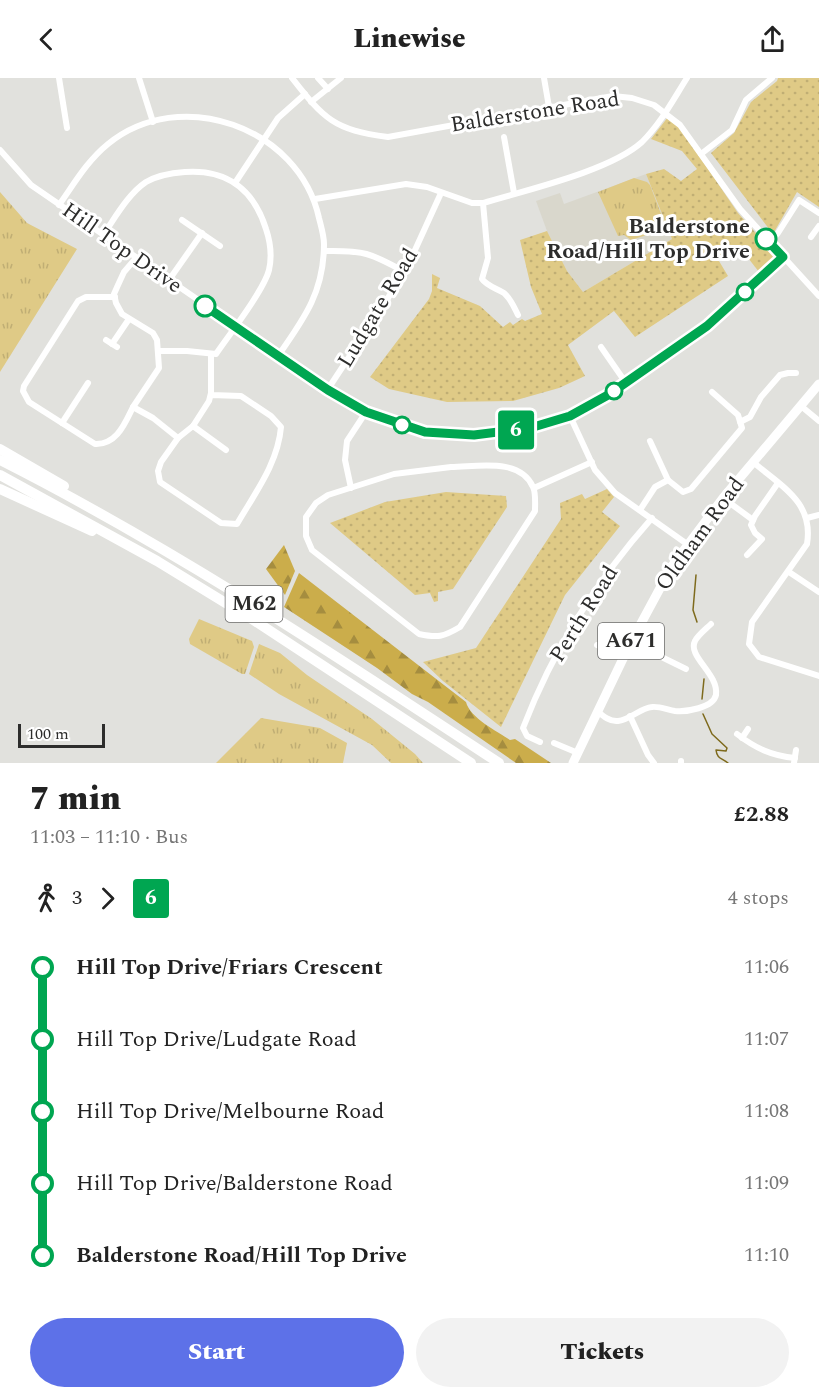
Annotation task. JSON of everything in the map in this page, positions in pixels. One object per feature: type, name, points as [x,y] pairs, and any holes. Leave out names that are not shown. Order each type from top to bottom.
[{"type":"highway","name":"M62","points":[[0,449],[89,501],[312,641],[499,763]]},
{"type":"highway","name":"M62","points":[[0,460],[186,562]]},
{"type":"highway","name":"M62","points":[[0,475],[157,561],[264,626],[471,763]]},
{"type":"highway","name":"M62","points":[[0,489],[157,561]]},
{"type":"main road","name":"Oldham Road","points":[[573,763],[623,657],[672,566],[723,498],[819,384]]},
{"type":"street","points":[[59,78],[68,128]]},
{"type":"street","points":[[139,78],[153,122]]},
{"type":"street","name":"Balderstone Road","points":[[292,78],[323,115],[337,124],[360,133],[388,137],[613,96],[654,105],[680,125],[740,209],[819,296]]},
{"type":"street","points":[[318,78],[328,89]]},
{"type":"street","points":[[311,102],[341,78]]},
{"type":"street","points":[[544,78],[549,107]]},
{"type":"street","points":[[315,199],[406,184],[427,187],[472,203],[483,203],[571,177],[614,159],[640,144],[659,123],[687,78]]},
{"type":"street","points":[[701,154],[732,130],[747,100],[772,78]]},
{"type":"street","points":[[236,183],[283,112],[304,94]]},
{"type":"street","points":[[59,205],[91,160],[109,143],[141,125],[177,118],[217,119],[249,130],[277,148],[301,174],[315,199],[325,243],[321,280],[309,311],[278,356]]},
{"type":"street","points":[[504,137],[514,193]]},
{"type":"street","name":"Hill Top Drive","points":[[0,150],[31,185],[328,390],[366,412],[425,432],[474,435],[530,428],[570,416],[608,395],[707,326],[783,257]]},
{"type":"street","points":[[103,235],[128,200],[145,183],[169,173],[194,171],[221,175],[236,183],[247,193],[262,214],[270,241],[269,270],[258,292],[213,355],[211,395],[193,426],[178,438],[161,462],[158,471],[160,482],[221,523],[237,524],[272,463],[279,443],[281,427],[272,416],[242,396],[211,395]]},
{"type":"street","name":"Ludgate Road","points":[[328,390],[405,272],[441,192]]},
{"type":"street","points":[[770,243],[799,200],[819,213]]},
{"type":"street","points":[[483,203],[488,258],[482,279],[504,293],[510,299],[518,315]]},
{"type":"street","points":[[182,220],[220,246]]},
{"type":"street","points":[[811,237],[819,226]]},
{"type":"street","points":[[169,280],[202,233]]},
{"type":"street","points":[[324,251],[351,250],[373,254],[405,272]]},
{"type":"street","points":[[115,297],[86,297],[78,301],[23,391],[29,402],[95,444],[108,443],[119,432],[133,406],[159,368],[158,340],[153,333],[122,314],[115,297],[124,272],[136,258]]},
{"type":"street","points":[[112,344],[129,319]]},
{"type":"street","points":[[601,347],[626,383]]},
{"type":"street","points":[[159,351],[187,351],[213,355]]},
{"type":"street","points":[[740,422],[750,417],[761,397],[780,375],[788,372],[796,373]]},
{"type":"street","points":[[62,423],[88,383]]},
{"type":"street","points":[[650,441],[668,480],[683,492],[691,489],[742,428],[738,415],[712,392]]},
{"type":"street","points":[[133,406],[153,418],[178,438]]},
{"type":"street","points":[[801,406],[819,421]]},
{"type":"street","points":[[351,488],[345,460],[347,441],[366,412]]},
{"type":"street","points":[[570,416],[595,470],[615,493],[687,544]]},
{"type":"street","points":[[193,426],[226,450]]},
{"type":"street","points":[[534,488],[592,462]]},
{"type":"street","points":[[753,462],[795,497],[807,518],[810,529],[807,544],[752,622],[749,644],[759,657],[819,676]]},
{"type":"street","points":[[451,467],[508,467],[523,473],[534,488],[535,510],[460,627],[445,636],[433,637],[418,634],[312,550],[306,536],[306,517],[316,503],[328,495],[351,488],[394,474],[451,467]]},
{"type":"street","points":[[640,510],[655,487],[668,480]]},
{"type":"street","points":[[747,555],[762,538],[755,533],[751,525],[753,520],[778,483]]},
{"type":"street","points":[[723,498],[753,520]]},
{"type":"street","points":[[807,518],[819,515]]},
{"type":"street","name":"Perth Road","points":[[540,742],[527,736],[523,728],[567,633],[592,594],[652,518]]},
{"type":"street","points":[[789,572],[819,592]]},
{"type":"street","points":[[597,711],[607,718],[618,721],[654,706],[678,711],[716,702],[714,679],[696,657],[693,648],[695,641],[711,624]]},
{"type":"street","points":[[631,642],[686,669]]},
{"type":"street","points":[[597,645],[623,657]]},
{"type":"street","points":[[630,716],[654,763]]},
{"type":"street","points":[[748,729],[740,736],[757,748],[794,761],[796,750]]},
{"type":"street","points":[[554,743],[578,753]]},
{"type":"shaded area","points":[[646,174],[672,239],[583,292],[567,271],[547,231],[536,201],[560,193],[564,204]]},
{"type":"green space","points":[[778,78],[819,78],[819,207],[797,192],[773,234],[711,153],[734,133],[751,102]]},
{"type":"green space","points":[[668,117],[680,128],[738,213],[777,257],[759,272],[738,245],[719,261],[728,276],[635,337],[614,311],[568,345],[585,376],[559,388],[513,401],[447,402],[389,389],[370,377],[429,299],[432,291],[432,274],[440,278],[437,288],[480,306],[503,327],[510,322],[513,325],[522,319],[525,321],[542,314],[531,287],[520,240],[547,231],[567,271],[583,292],[672,239],[646,174],[664,169],[681,181],[697,169],[682,151],[651,139]]},
{"type":"green space","points":[[634,178],[650,185],[666,227],[631,240],[624,235],[618,236],[598,192]]},
{"type":"green space","points":[[0,192],[27,223],[77,249],[0,372]]},
{"type":"green space","points":[[607,489],[614,497],[602,512],[620,526],[565,595],[501,727],[423,662],[476,648],[561,519],[560,503],[582,494],[585,499]]},
{"type":"green space","points":[[446,492],[506,496],[507,507],[453,589],[438,592],[438,601],[434,602],[430,593],[415,595],[330,523],[385,502]]},
{"type":"green space","points":[[284,545],[295,571],[285,595],[266,569]]},
{"type":"green space","points":[[299,573],[466,702],[473,713],[485,724],[510,740],[515,739],[551,763],[516,763],[284,607]]},
{"type":"green space","points":[[199,619],[252,641],[254,647],[245,674],[190,644],[189,639]]},
{"type":"green space","points":[[259,644],[280,653],[307,675],[372,719],[423,763],[391,763],[372,745],[279,694],[249,674]]},
{"type":"green space","points":[[261,718],[320,728],[347,743],[343,763],[216,763]]},
{"type":"waterway","points":[[696,575],[693,610],[697,622]]},
{"type":"waterway","points":[[702,699],[704,679]]},
{"type":"waterway","points":[[703,714],[712,734],[727,748],[726,751],[716,750],[719,757],[728,763]]},
{"type":"bus line","name":"6","points":[[205,306],[328,390],[366,412],[425,432],[474,435],[530,428],[570,416],[608,395],[707,326],[783,257],[766,239]]},
{"type":"place","name":"Balderstone Road/Hill Top Drive","points":[[766,239]]}]
